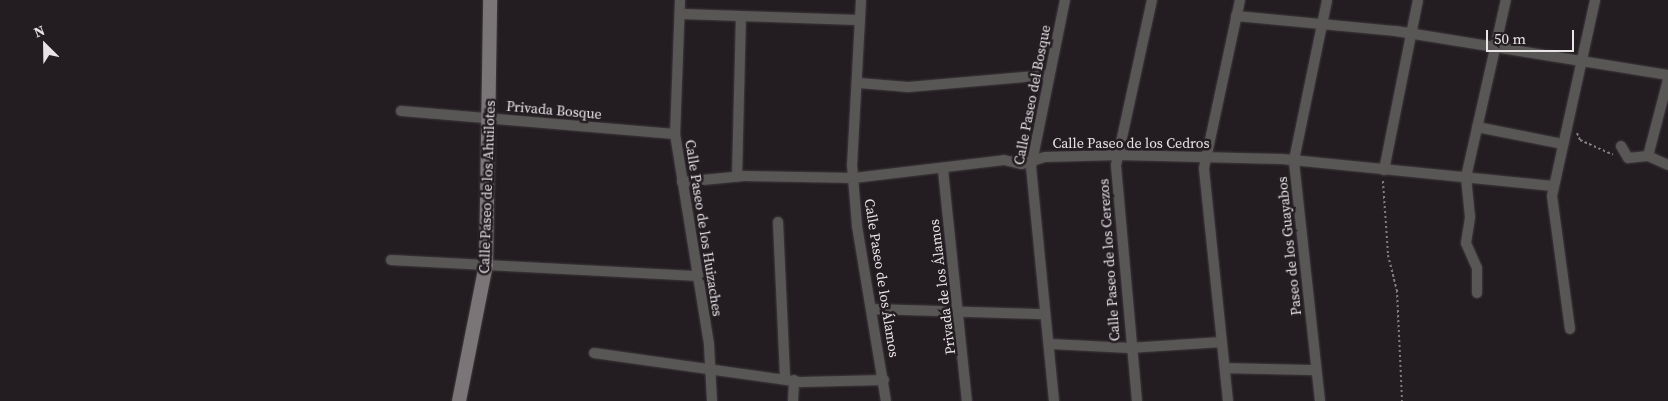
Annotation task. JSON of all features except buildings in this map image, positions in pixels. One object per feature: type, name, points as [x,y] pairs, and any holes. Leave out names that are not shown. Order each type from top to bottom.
[{"type":"street","name":"Calle Paseo de los Ahuilotes","points":[[459,401],[486,265],[490,0]]},
{"type":"street","name":"Calle Paseo de los Huizaches","points":[[680,0],[674,134],[699,276],[711,370],[712,401]]},
{"type":"street","name":"Calle Paseo de los Álamos","points":[[862,0],[854,178],[886,401]]},
{"type":"street","name":"Calle Paseo del Bosque","points":[[1054,401],[1051,344],[1034,240],[1031,161],[1065,0]]},
{"type":"street","name":"Calle Paseo de los Cerezos","points":[[1137,401],[1129,348],[1116,169],[1152,0]]},
{"type":"street","points":[[1228,401],[1204,173],[1240,0]]},
{"type":"street","name":"Paseo de los Guayabos","points":[[1320,401],[1294,160],[1327,0]]},
{"type":"street","points":[[1384,170],[1418,0]]},
{"type":"street","points":[[1477,293],[1477,268],[1466,243],[1470,217],[1466,177],[1506,0]]},
{"type":"street","points":[[1570,329],[1553,186],[1595,0]]},
{"type":"street","points":[[680,14],[860,20]]},
{"type":"street","points":[[1236,16],[1322,26],[1411,33],[1668,75]]},
{"type":"street","points":[[737,178],[741,17]]},
{"type":"street","points":[[859,83],[908,87],[1048,75]]},
{"type":"street","points":[[1648,156],[1668,80]]},
{"type":"street","name":"Privada Bosque","points":[[400,110],[674,134]]},
{"type":"street","points":[[1477,127],[1563,144]]},
{"type":"street","points":[[1624,151],[1631,159],[1648,156],[1668,165]]},
{"type":"street","name":"Calle Paseo de los Cedros","points":[[682,182],[737,178],[854,178],[943,170],[1004,160],[1031,161],[1119,155],[1207,156],[1294,160],[1553,186]]},
{"type":"street","name":"Privada de los Álamos","points":[[943,170],[960,313],[967,401]]},
{"type":"street","points":[[778,222],[789,378],[793,401]]},
{"type":"street","points":[[391,260],[699,276]]},
{"type":"street","points":[[872,308],[960,313],[1045,314]]},
{"type":"street","points":[[1051,344],[1129,348],[1222,342]]},
{"type":"street","points":[[594,353],[711,370],[789,378],[884,380]]},
{"type":"street","points":[[1226,368],[1316,370]]},
{"type":"path","points":[[1566,131],[1578,133],[1580,140],[1606,155],[1624,151]]},
{"type":"path","points":[[1384,170],[1387,248],[1397,290],[1402,401]]}]
